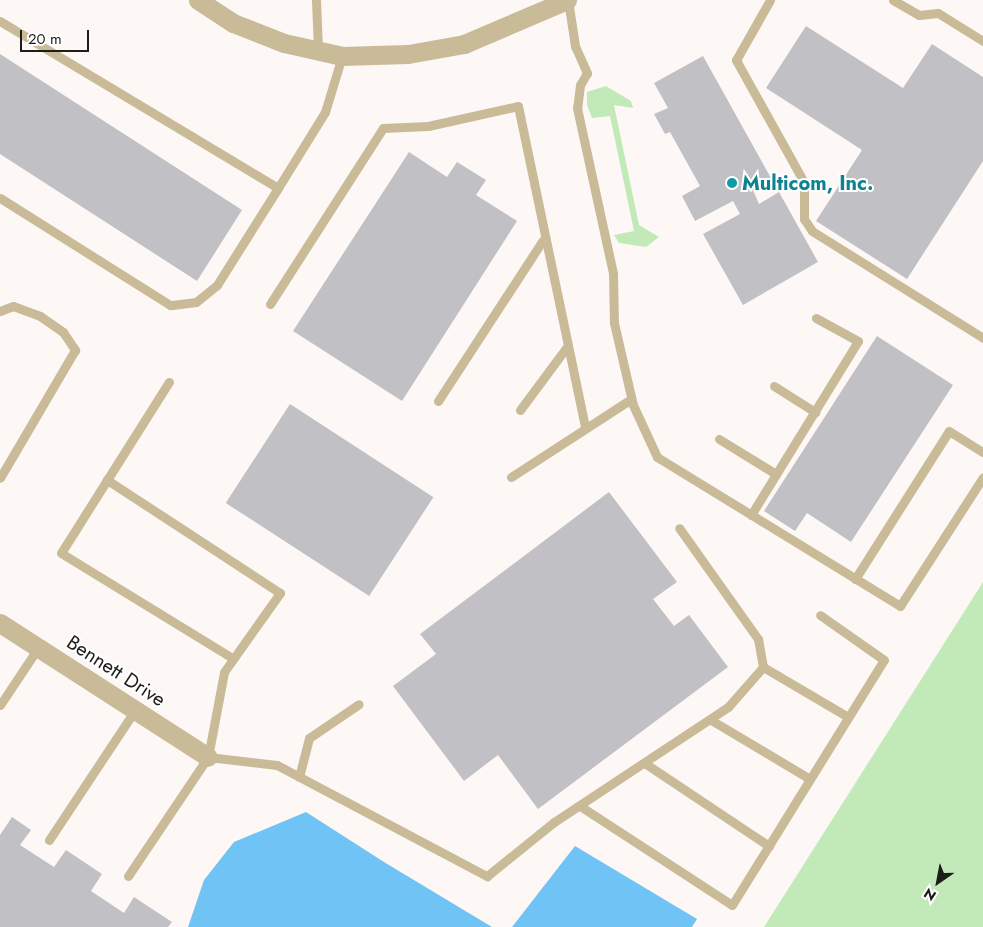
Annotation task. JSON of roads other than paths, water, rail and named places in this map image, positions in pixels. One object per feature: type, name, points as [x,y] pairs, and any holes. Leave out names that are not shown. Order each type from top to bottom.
[{"type":"street","points":[[198,0],[233,23],[342,56],[408,54],[464,44],[567,0]]},
{"type":"street","name":"Bennett Drive","points":[[0,623],[208,757]]},
{"type":"lane","points":[[316,0],[318,50]]},
{"type":"lane","points":[[567,0],[575,46],[587,73],[577,95],[579,122],[613,273],[614,323],[631,399],[657,457],[900,606],[983,477]]},
{"type":"lane","points":[[770,0],[736,60],[804,182],[804,219],[812,230],[983,338]]},
{"type":"lane","points":[[893,0],[919,15],[938,13],[983,41]]},
{"type":"lane","points":[[0,21],[278,188]]},
{"type":"lane","points":[[0,198],[170,305],[196,302],[217,285],[325,112],[342,56]]},
{"type":"lane","points":[[270,304],[383,128],[428,126],[518,106],[543,240],[585,426]]},
{"type":"lane","points":[[438,401],[543,240]]},
{"type":"lane","points":[[0,311],[12,306],[40,316],[63,332],[75,350],[0,478]]},
{"type":"lane","points":[[751,515],[858,341],[816,318]]},
{"type":"lane","points":[[520,410],[566,348]]},
{"type":"lane","points":[[170,382],[61,553],[231,658]]},
{"type":"lane","points":[[774,386],[815,412]]},
{"type":"lane","points":[[511,477],[585,426],[631,399]]},
{"type":"lane","points":[[855,579],[950,430],[983,452]]},
{"type":"lane","points":[[719,439],[776,474]]},
{"type":"lane","points":[[107,480],[280,593],[231,658],[224,672],[208,757],[128,876]]},
{"type":"lane","points":[[679,528],[758,639],[763,667],[848,717]]},
{"type":"lane","points":[[580,806],[732,905],[884,660],[820,615]]},
{"type":"lane","points":[[0,705],[38,648]]},
{"type":"lane","points":[[208,757],[277,765],[487,876],[580,806],[711,720],[763,667]]},
{"type":"lane","points":[[299,777],[309,738],[359,704]]},
{"type":"lane","points":[[48,840],[135,710]]},
{"type":"lane","points":[[711,720],[810,779]]},
{"type":"lane","points":[[646,764],[769,846]]},
{"type":"water","points":[[306,812],[384,862],[492,927],[188,927],[204,880],[234,842]]},
{"type":"water","points":[[575,846],[697,919],[692,927],[512,927]]},
{"type":"place","name":"Multicom, Inc.","points":[[732,183]]}]
